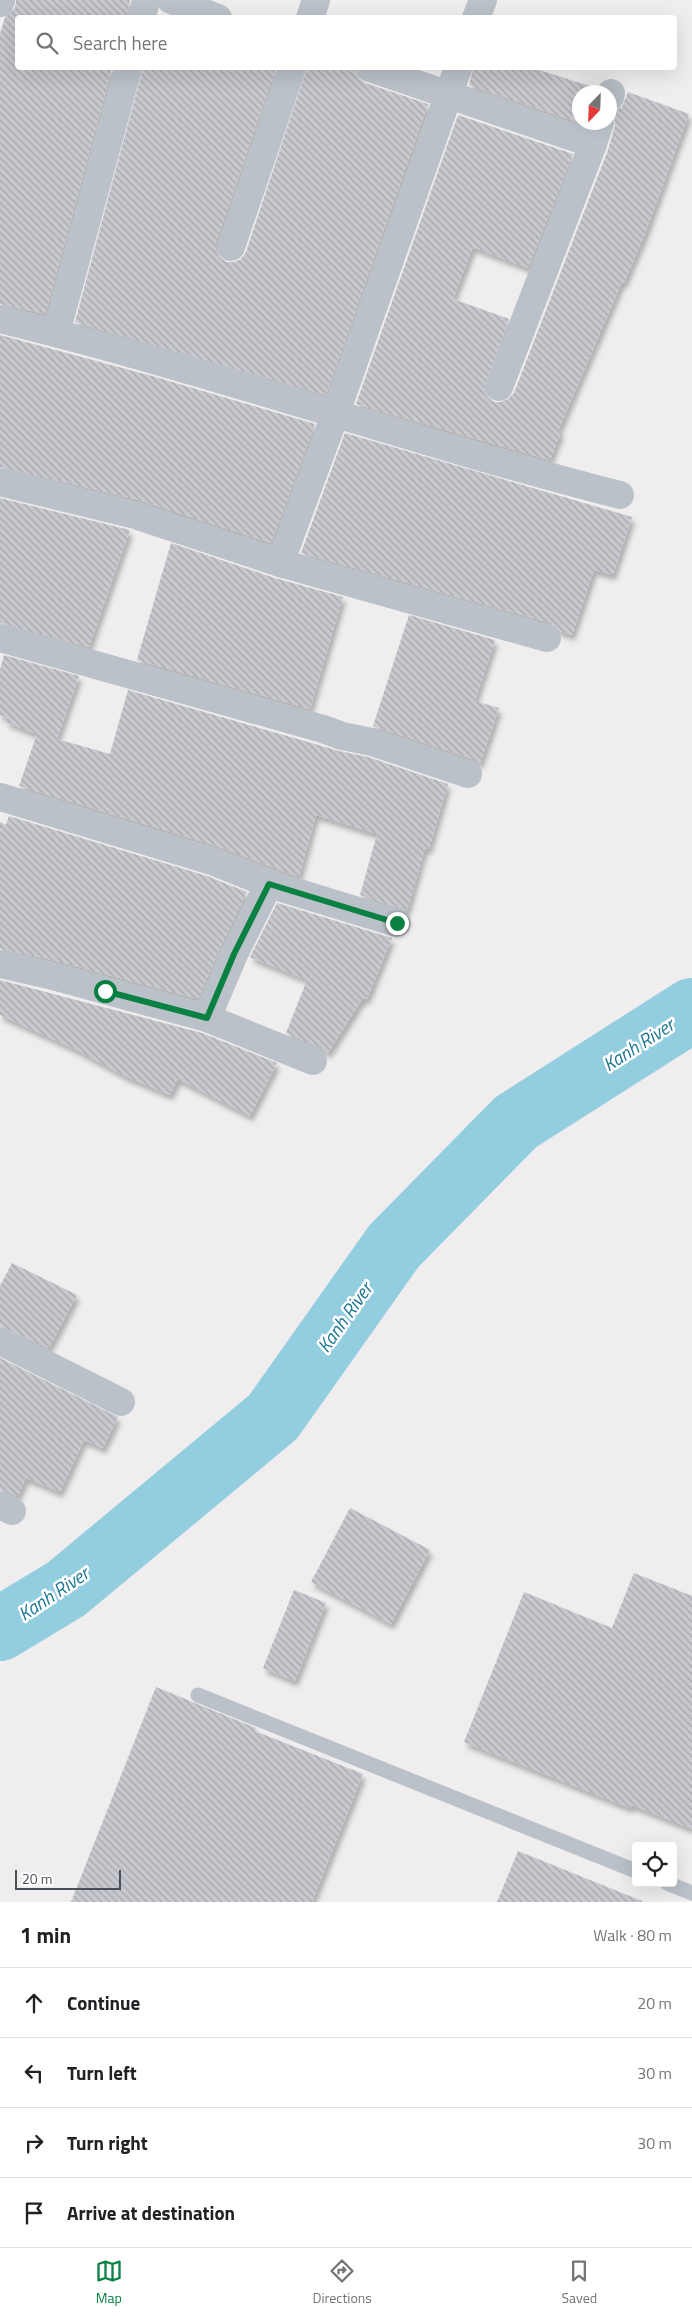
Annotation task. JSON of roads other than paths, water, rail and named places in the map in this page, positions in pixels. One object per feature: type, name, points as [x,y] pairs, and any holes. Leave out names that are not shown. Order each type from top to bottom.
[{"type":"street","points":[[143,15],[146,0]]},
{"type":"street","points":[[171,0],[210,15]]},
{"type":"street","points":[[311,15],[316,0]]},
{"type":"street","points":[[477,15],[483,0]]},
{"type":"street","points":[[56,333],[127,70]]},
{"type":"street","points":[[231,247],[291,70]]},
{"type":"street","points":[[376,70],[448,94],[597,133],[499,387]]},
{"type":"street","points":[[280,564],[457,70]]},
{"type":"street","points":[[0,319],[56,333],[540,475],[620,495]]},
{"type":"street","points":[[0,482],[135,514],[280,564],[546,638]]},
{"type":"street","points":[[0,638],[342,736],[372,742],[468,774]]},
{"type":"street","points":[[0,797],[212,861],[269,884],[397,923]]},
{"type":"street","points":[[207,1018],[234,954],[269,884]]},
{"type":"street","points":[[0,964],[207,1018],[313,1061]]},
{"type":"street","points":[[0,1341],[121,1402]]},
{"type":"lane","points":[[198,1695],[632,1869]]},
{"type":"lane","points":[[677,1887],[692,1893]]},
{"type":"waterway","name":"Kanh River","points":[[0,1629],[66,1589],[273,1417],[394,1246],[516,1122],[692,1010]]}]
